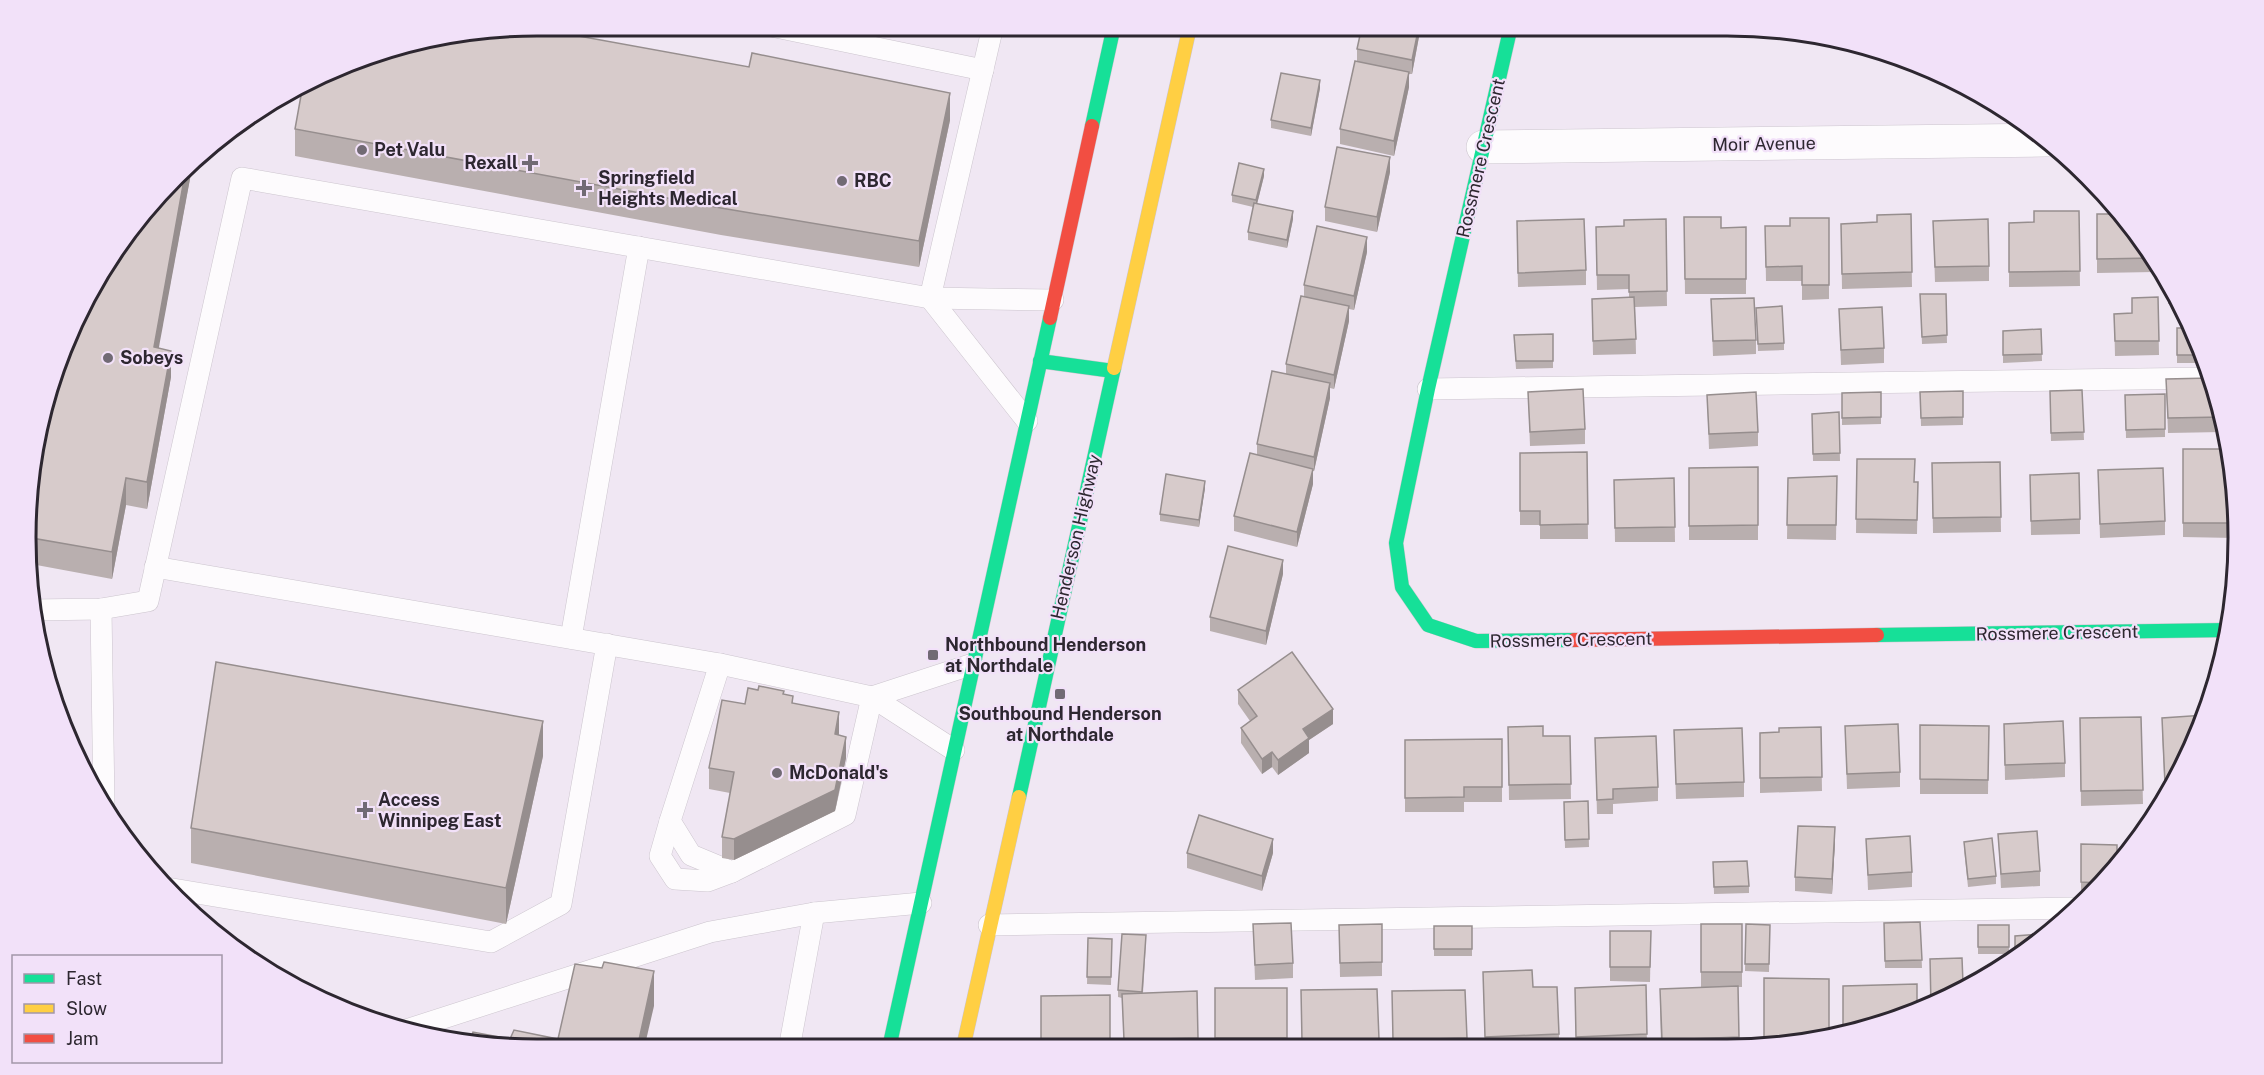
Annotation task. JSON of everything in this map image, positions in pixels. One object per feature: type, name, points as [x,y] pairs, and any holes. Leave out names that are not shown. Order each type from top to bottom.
[{"type":"main road","points":[[891,1039],[1112,36]]},
{"type":"main road","name":"Henderson Highway","points":[[965,1039],[1188,36]]},
{"type":"main road","name":"Rossmere Crescent","points":[[1509,36],[1428,388],[1396,543],[1402,587],[1428,625],[1476,641],[2219,630]]},
{"type":"main road","points":[[1040,360],[1113,371]]},
{"type":"street","name":"Moir Avenue","points":[[1483,147],[2032,140]]},
{"type":"lane","points":[[819,36],[983,70]]},
{"type":"lane","points":[[930,298],[991,36]]},
{"type":"lane","points":[[41,610],[101,609],[148,601],[242,178],[930,298],[1053,300]]},
{"type":"lane","points":[[571,638],[639,247]]},
{"type":"lane","points":[[930,298],[1027,421]]},
{"type":"lane","points":[[1428,388],[2202,378]]},
{"type":"lane","points":[[155,567],[720,664],[872,697],[954,750]]},
{"type":"lane","points":[[101,609],[104,789]]},
{"type":"lane","points":[[181,890],[491,942],[561,904],[608,644]]},
{"type":"lane","points":[[720,664],[660,856],[675,879],[708,881],[732,872],[845,815],[872,697]]},
{"type":"lane","points":[[872,697],[974,664]]},
{"type":"lane","points":[[670,821],[692,855],[732,872]]},
{"type":"lane","points":[[422,1025],[710,932],[814,913],[921,903]]},
{"type":"lane","points":[[989,925],[2064,908]]},
{"type":"lane","points":[[791,1039],[814,913]]},
{"type":"building","points":[[578,36],[749,67],[752,53],[950,93],[919,241],[721,208],[295,129],[301,96],[346,74],[408,53],[472,40],[505,37]]},
{"type":"building","points":[[1360,36],[1417,36],[1412,60],[1357,49]]},
{"type":"building","points":[[1355,61],[1409,72],[1394,141],[1340,129]]},
{"type":"building","points":[[1281,73],[1320,80],[1311,128],[1271,120]]},
{"type":"building","points":[[1337,147],[1390,157],[1377,217],[1325,207]]},
{"type":"building","points":[[1239,163],[1264,169],[1256,200],[1232,195]]},
{"type":"building","name":"Sobeys","points":[[183,183],[154,347],[171,351],[147,482],[126,478],[112,552],[36,539],[40,472],[46,440],[53,408],[74,346],[103,287],[140,232]]},
{"type":"building","points":[[1254,203],[1293,211],[1287,240],[1248,232]]},
{"type":"building","points":[[2034,211],[2079,211],[2080,271],[2009,272],[2009,223],[2034,222]]},
{"type":"building","points":[[1911,214],[1912,272],[1842,274],[1841,224],[1877,222],[1877,215]]},
{"type":"building","points":[[2097,214],[2110,214],[2142,258],[2097,259]]},
{"type":"building","points":[[1684,217],[1721,217],[1721,228],[1746,227],[1746,279],[1685,279]]},
{"type":"building","points":[[1790,218],[1829,218],[1829,285],[1802,285],[1802,266],[1766,267],[1765,226],[1790,226]]},
{"type":"building","points":[[1584,219],[1586,270],[1518,273],[1517,221]]},
{"type":"building","points":[[1666,219],[1667,291],[1629,292],[1629,275],[1597,275],[1596,227],[1624,226],[1624,220]]},
{"type":"building","points":[[1988,219],[1989,266],[1935,267],[1933,221]]},
{"type":"building","points":[[1317,226],[1367,237],[1354,296],[1304,285]]},
{"type":"building","points":[[1920,294],[1946,294],[1947,335],[1922,337]]},
{"type":"building","points":[[1301,296],[1349,306],[1334,375],[1286,364]]},
{"type":"building","points":[[1634,297],[1636,339],[1593,341],[1592,299]]},
{"type":"building","points":[[2158,297],[2159,341],[2115,341],[2114,314],[2132,313],[2132,298]]},
{"type":"building","points":[[1754,298],[1756,340],[1713,341],[1711,299]]},
{"type":"building","points":[[1782,306],[1784,343],[1758,344],[1756,308]]},
{"type":"building","points":[[1882,307],[1884,348],[1841,350],[1839,309]]},
{"type":"building","points":[[2177,328],[2182,328],[2193,355],[2177,355]]},
{"type":"building","points":[[2041,329],[2042,354],[2003,355],[2003,331]]},
{"type":"building","points":[[1553,334],[1553,361],[1516,361],[1514,335]]},
{"type":"building","points":[[1272,371],[1330,383],[1314,457],[1257,444]]},
{"type":"building","points":[[2202,378],[2213,417],[2168,418],[2166,379]]},
{"type":"building","points":[[1583,389],[1585,429],[1530,432],[1528,392]]},
{"type":"building","points":[[2082,390],[2084,432],[2051,433],[2050,391]]},
{"type":"building","points":[[1963,391],[1963,417],[1921,418],[1920,392]]},
{"type":"building","points":[[1756,392],[1758,432],[1709,434],[1707,395]]},
{"type":"building","points":[[1881,392],[1881,417],[1842,418],[1842,393]]},
{"type":"building","points":[[2165,394],[2165,429],[2126,430],[2125,395]]},
{"type":"building","points":[[1839,412],[1840,453],[1813,454],[1812,414]]},
{"type":"building","points":[[2183,449],[2220,449],[2224,472],[2228,523],[2183,523]]},
{"type":"building","points":[[1587,452],[1588,524],[1540,525],[1540,511],[1520,511],[1520,453]]},
{"type":"building","points":[[1250,453],[1313,469],[1297,532],[1234,516]]},
{"type":"building","points":[[1857,459],[1915,459],[1914,482],[1918,482],[1917,520],[1856,519]]},
{"type":"building","points":[[2000,462],[2001,517],[1933,518],[1932,463]]},
{"type":"building","points":[[1758,467],[1758,525],[1689,526],[1689,468]]},
{"type":"building","points":[[2163,468],[2165,521],[2100,524],[2098,470]]},
{"type":"building","points":[[2079,473],[2080,519],[2031,521],[2030,475]]},
{"type":"building","points":[[1166,474],[1205,481],[1199,520],[1160,514]]},
{"type":"building","points":[[1837,476],[1836,525],[1787,525],[1788,478]]},
{"type":"building","points":[[1674,478],[1675,527],[1615,528],[1614,480]]},
{"type":"building","points":[[1228,546],[1283,560],[1266,631],[1210,617]]},
{"type":"building","points":[[1292,652],[1333,709],[1303,729],[1309,738],[1278,760],[1272,752],[1262,759],[1241,728],[1257,716],[1238,690]]},
{"type":"building","name":"Access Winnipeg East","points":[[216,662],[543,721],[506,888],[191,828]]},
{"type":"building","name":"McDonald's","points":[[759,686],[784,691],[783,694],[793,696],[792,703],[839,712],[835,734],[846,737],[835,790],[734,839],[722,837],[734,772],[709,768],[722,700],[745,704],[748,688],[758,690]]},
{"type":"building","points":[[2195,716],[2165,781],[2162,718]]},
{"type":"building","points":[[2141,717],[2143,790],[2081,791],[2080,718]]},
{"type":"building","points":[[2063,721],[2065,763],[2005,765],[2004,724]]},
{"type":"building","points":[[1898,724],[1900,772],[1847,774],[1845,726]]},
{"type":"building","points":[[1920,725],[1989,726],[1988,780],[1920,779]]},
{"type":"building","points":[[1543,726],[1543,736],[1570,736],[1571,784],[1509,785],[1508,727]]},
{"type":"building","points":[[1821,727],[1822,777],[1760,778],[1760,733],[1779,732],[1779,728]]},
{"type":"building","points":[[1742,728],[1744,782],[1676,784],[1674,730]]},
{"type":"building","points":[[1656,736],[1658,787],[1613,789],[1613,799],[1597,800],[1595,738]]},
{"type":"building","points":[[1502,739],[1502,787],[1464,787],[1464,797],[1405,798],[1405,740]]},
{"type":"building","points":[[1588,801],[1589,839],[1565,840],[1564,802]]},
{"type":"building","points":[[1199,815],[1273,839],[1262,876],[1187,853]]},
{"type":"building","points":[[1798,826],[1835,827],[1832,879],[1795,877]]},
{"type":"building","points":[[2037,831],[2040,871],[2001,874],[1998,834]]},
{"type":"building","points":[[1910,836],[1912,872],[1868,875],[1866,839]]},
{"type":"building","points":[[1992,838],[1996,876],[1968,879],[1964,842]]},
{"type":"building","points":[[2081,844],[2117,845],[2117,852],[2090,883],[2081,882]]},
{"type":"building","points":[[1747,861],[1749,886],[1714,887],[1713,862]]},
{"type":"building","points":[[1920,922],[1922,960],[1885,961],[1884,923]]},
{"type":"building","points":[[1291,923],[1293,963],[1255,965],[1253,924]]},
{"type":"building","points":[[1382,924],[1382,962],[1340,963],[1339,925]]},
{"type":"building","points":[[1701,924],[1742,924],[1742,972],[1701,972]]},
{"type":"building","points":[[1746,924],[1770,925],[1769,964],[1745,964]]},
{"type":"building","points":[[1978,925],[2009,925],[2009,947],[1978,947]]},
{"type":"building","points":[[1434,926],[1472,926],[1472,949],[1434,949]]},
{"type":"building","points":[[1610,931],[1651,931],[1650,967],[1610,967]]},
{"type":"building","points":[[1122,934],[1146,935],[1142,992],[1118,990]]},
{"type":"building","points":[[2033,935],[2015,947],[2015,936]]},
{"type":"building","points":[[1088,938],[1112,939],[1111,977],[1087,977]]},
{"type":"building","points":[[1962,958],[1963,979],[1931,995],[1930,959]]},
{"type":"building","points":[[604,962],[654,971],[639,1039],[558,1039],[575,964],[602,968]]},
{"type":"building","points":[[1532,970],[1533,987],[1557,987],[1559,1034],[1485,1037],[1483,972]]},
{"type":"building","points":[[1764,978],[1829,979],[1829,1028],[1764,1038]]},
{"type":"building","points":[[1917,984],[1917,1001],[1843,1025],[1843,986]]},
{"type":"building","points":[[1646,985],[1647,1034],[1576,1037],[1575,988]]},
{"type":"building","points":[[1738,986],[1739,1037],[1662,1039],[1660,989]]},
{"type":"building","points":[[1215,988],[1287,988],[1287,1038],[1215,1038]]},
{"type":"building","points":[[1377,989],[1379,1039],[1302,1039],[1301,990]]},
{"type":"building","points":[[1465,990],[1467,1038],[1393,1039],[1392,991]]},
{"type":"building","points":[[1197,991],[1198,1038],[1124,1039],[1122,994]]},
{"type":"building","points":[[1110,995],[1110,1039],[1041,1039],[1041,996]]},
{"type":"building","points":[[514,1030],[558,1039],[510,1038]]},
{"type":"building","points":[[473,1032],[504,1038],[472,1035]]},
{"type":"traffic: fast","points":[[1092,126],[1112,36]]},
{"type":"traffic: fast","points":[[1509,36],[1428,389],[1396,543],[1402,587],[1428,625],[1476,641],[1574,640]]},
{"type":"traffic: fast","points":[[891,1039],[1050,318]]},
{"type":"traffic: fast","points":[[1040,361],[1113,371]]},
{"type":"traffic: fast","points":[[1019,797],[1114,368]]},
{"type":"traffic: fast","points":[[1877,635],[2219,630]]},
{"type":"traffic: slow","points":[[1114,368],[1188,36]]},
{"type":"traffic: slow","points":[[965,1039],[1019,797]]},
{"type":"traffic: jam","points":[[1050,318],[1092,126]]},
{"type":"traffic: jam","points":[[1574,640],[1877,635]]},
{"type":"place","name":"Pet Valu","points":[[362,150]]},
{"type":"place","name":"Rexall","points":[[530,163]]},
{"type":"place","name":"RBC","points":[[842,181]]},
{"type":"place","name":"Springfield Heights Medical","points":[[584,188]]},
{"type":"place","name":"Sobeys","points":[[108,358]]},
{"type":"place","name":"Northbound Henderson at Northdale","points":[[933,655]]},
{"type":"place","name":"Southbound Henderson at Northdale","points":[[1060,694]]},
{"type":"place","name":"McDonald's","points":[[777,773]]},
{"type":"place","name":"Access Winnipeg East","points":[[365,810]]}]
